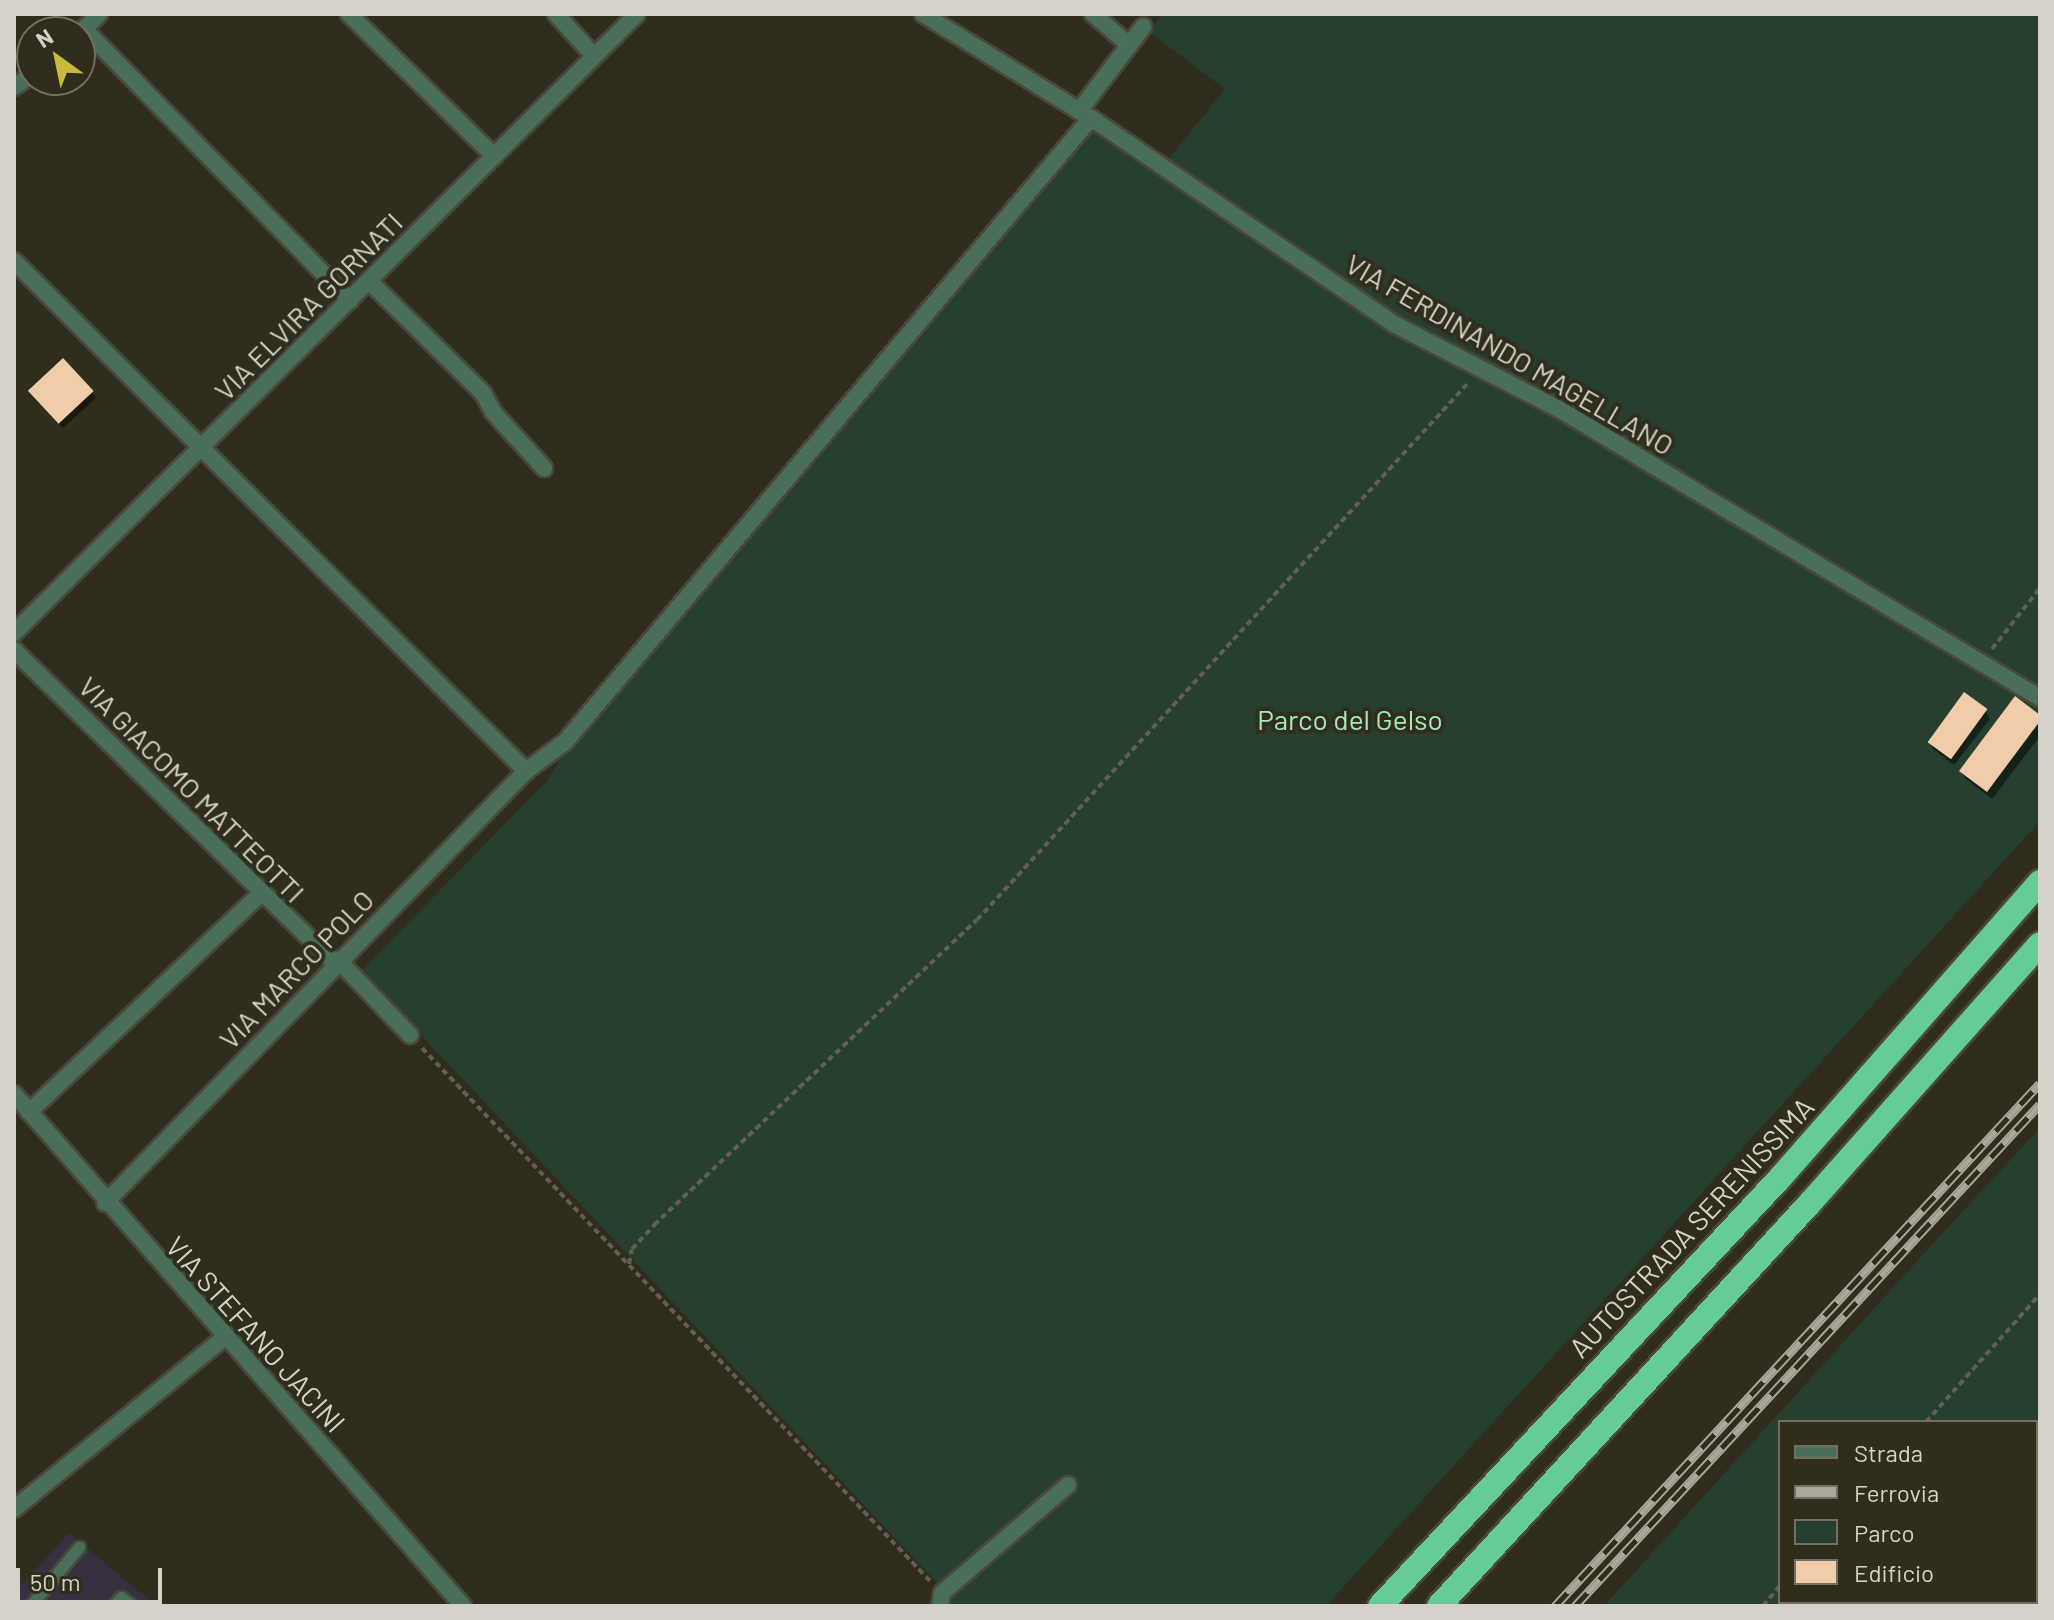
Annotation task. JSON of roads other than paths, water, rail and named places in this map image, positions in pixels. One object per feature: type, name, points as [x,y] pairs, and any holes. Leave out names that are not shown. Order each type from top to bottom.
[{"type":"highway","name":"AUTOSTRADA SERENISSIMA","points":[[1380,1606],[1780,1178],[2040,882]]},
{"type":"highway","points":[[1439,1606],[1810,1203],[2040,944]]},
{"type":"street","points":[[349,14],[494,156]]},
{"type":"street","points":[[556,14],[593,55]]},
{"type":"street","name":"VIA ELVIRA GORNATI","points":[[14,633],[637,14]]},
{"type":"street","name":"VIA FERDINANDO MAGELLANO","points":[[923,14],[1085,114],[1396,325],[1559,409],[2040,698]]},
{"type":"street","points":[[1093,14],[1129,45]]},
{"type":"street","name":"VIA MARCO POLO","points":[[105,1203],[336,962],[526,771],[565,742],[1085,114],[1143,27]]},
{"type":"street","points":[[96,45],[350,301]]},
{"type":"street","points":[[14,261],[526,771]]},
{"type":"street","points":[[370,282],[483,393],[493,412],[544,468]]},
{"type":"street","name":"VIA GIACOMO MATTEOTTI","points":[[14,650],[260,894],[336,962],[410,1035]]},
{"type":"street","points":[[29,1112],[260,894]]},
{"type":"street","name":"VIA STEFANO JACINI","points":[[14,1094],[105,1203],[463,1606]]},
{"type":"street","points":[[14,1509],[224,1338]]},
{"type":"street","points":[[941,1600],[1068,1485]]},
{"type":"lane","points":[[30,1606],[79,1547]]},
{"type":"lane","points":[[113,1606],[121,1597],[132,1606]]},
{"type":"water","points":[[2040,1461],[2040,1606],[1943,1606],[2038,1604]]},
{"type":"railway","points":[[1555,1606],[2040,1083]]},
{"type":"railway","points":[[1575,1606],[2040,1104]]},
{"type":"park label","name":"Parco del Gelso","points":[[1350,719]]}]
